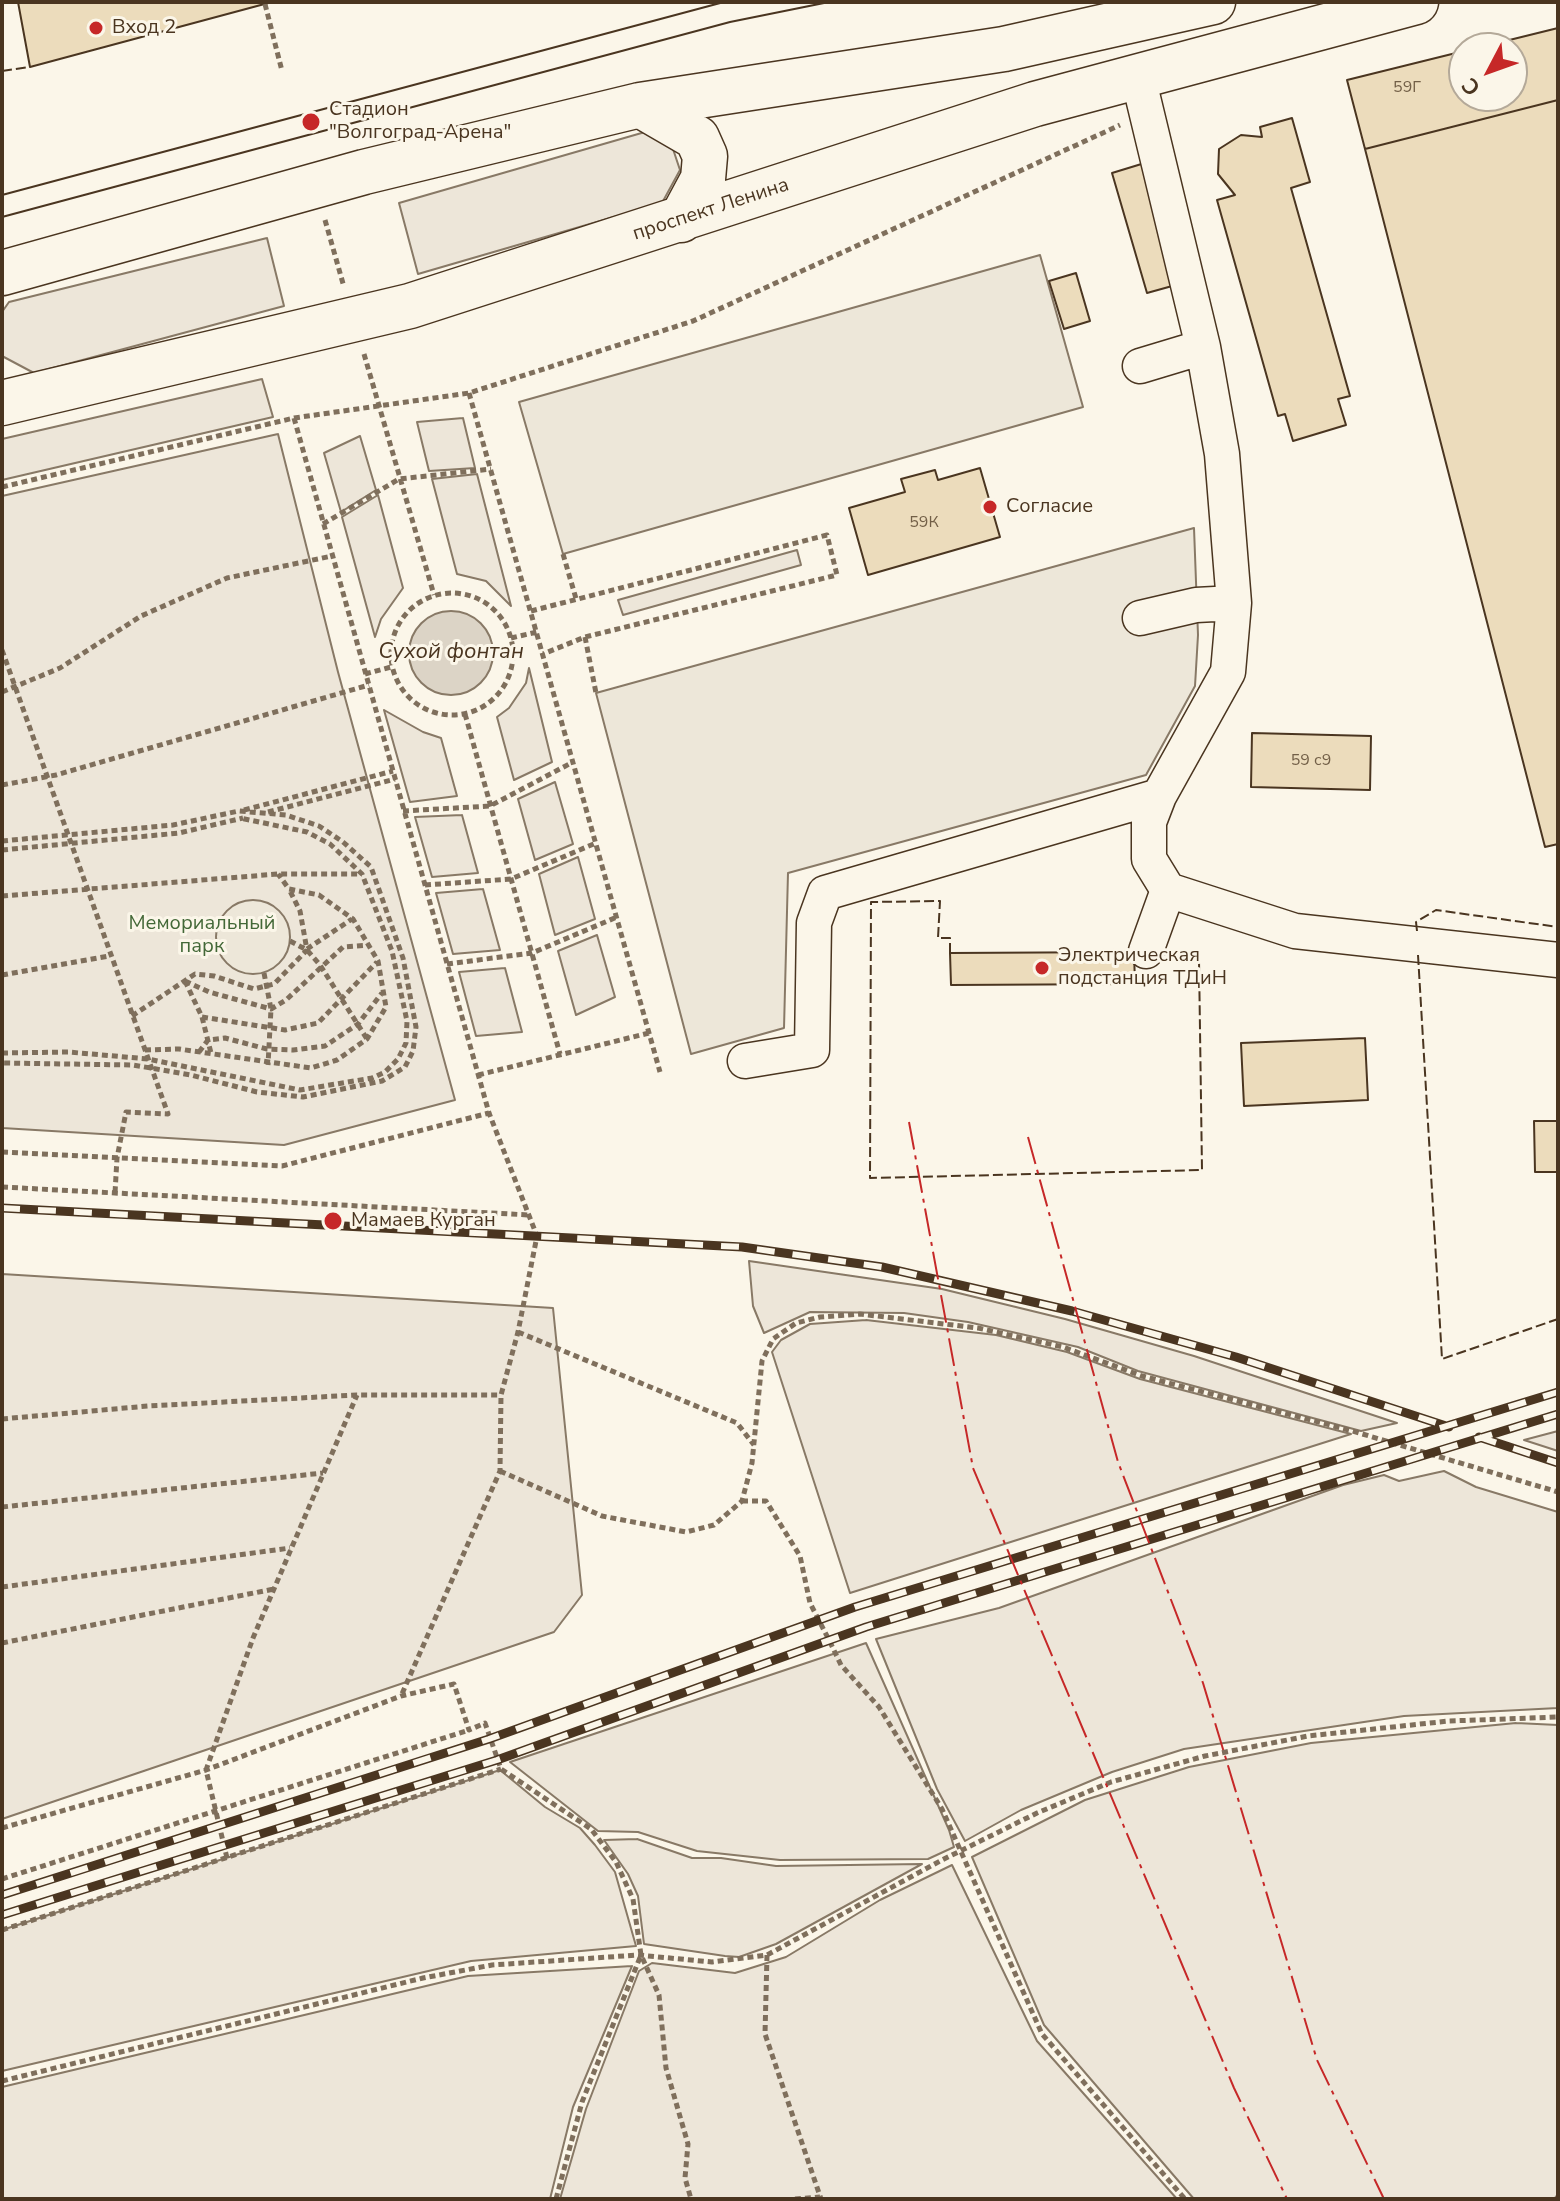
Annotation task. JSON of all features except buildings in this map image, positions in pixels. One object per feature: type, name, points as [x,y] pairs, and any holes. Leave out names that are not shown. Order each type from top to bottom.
[{"type":"main road","points":[[2,273],[315,185],[640,105],[1004,49],[1213,2]]},
{"type":"main road","name":"проспект Ленина","points":[[5,400],[354,320],[681,220],[1035,104],[1142,95],[1416,2]]},
{"type":"main road","points":[[640,105],[675,122],[697,138],[705,156],[703,179],[681,220]]},
{"type":"lane","points":[[1142,95],[1203,347],[1222,454],[1234,603],[1228,672],[1159,796],[1149,822],[1149,859],[1168,890],[1295,931],[1558,960]]},
{"type":"lane","points":[[1140,366],[1203,347]]},
{"type":"lane","points":[[1140,618],[1196,605],[1234,603]]},
{"type":"lane","points":[[745,1061],[812,1050],[814,923],[825,893],[1159,796]]},
{"type":"lane","points":[[1146,951],[1168,890]]},
{"type":"path","points":[[265,4],[282,71]]},
{"type":"path","points":[[2,487],[294,418],[469,393],[693,321],[1142,95]]},
{"type":"path","points":[[315,185],[434,595]]},
{"type":"path","points":[[469,393],[660,1072]]},
{"type":"path","points":[[294,418],[489,1113],[537,1236],[518,1332],[501,1395],[500,1471],[401,1696]]},
{"type":"path","points":[[323,524],[399,479],[491,469]]},
{"type":"path","points":[[531,611],[577,602],[827,535],[837,575],[585,637],[543,654]]},
{"type":"path","points":[[563,554],[577,602]]},
{"type":"path","points":[[2,692],[60,668],[141,616],[227,578],[332,556]]},
{"type":"path","points":[[458,593],[481,600],[500,616],[511,638],[513,660],[508,681],[495,699],[477,711],[465,714],[434,713],[414,704],[399,688],[391,667],[394,631],[410,609],[434,595],[458,593]]},
{"type":"path","points":[[511,638],[537,632]]},
{"type":"path","points":[[585,637],[596,693]]},
{"type":"path","points":[[2,650],[168,1114],[126,1112],[117,1158],[115,1193]]},
{"type":"path","points":[[365,674],[391,667]]},
{"type":"path","points":[[2,785],[47,777],[369,685]]},
{"type":"path","points":[[465,714],[560,1054]]},
{"type":"path","points":[[403,811],[490,806],[573,762]]},
{"type":"path","points":[[2,850],[179,833],[393,771]]},
{"type":"path","points":[[2,841],[173,825],[261,813],[395,779]]},
{"type":"path","points":[[2,1063],[151,1068],[257,1092],[303,1097],[382,1081],[405,1067],[413,1051],[416,1027],[403,958],[371,867],[319,826],[286,815],[261,813]]},
{"type":"path","points":[[2,1053],[68,1052],[148,1059],[300,1090],[335,1086],[385,1072],[398,1059],[406,1043],[407,1021],[392,951],[362,874],[330,844],[307,832],[240,815]]},
{"type":"path","points":[[425,885],[511,879],[596,843]]},
{"type":"path","points":[[2,896],[278,874],[362,874]]},
{"type":"path","points":[[278,874],[300,911],[307,950]]},
{"type":"path","points":[[145,1050],[211,1053],[268,1065],[311,1068],[337,1060],[367,1039],[386,1007],[378,961],[353,919],[319,895],[289,889]]},
{"type":"path","points":[[447,964],[532,953],[617,917]]},
{"type":"path","points":[[132,1016],[195,974],[214,976],[254,989],[266,987],[280,979],[307,950],[353,919]]},
{"type":"path","points":[[290,941],[307,950],[320,965],[344,998],[367,1039]]},
{"type":"path","points":[[185,980],[209,992],[271,1009],[286,1000],[320,965],[343,947],[369,945]]},
{"type":"path","points":[[2,975],[109,956]]},
{"type":"path","points":[[202,1017],[285,1030],[318,1023],[378,961]]},
{"type":"path","points":[[264,973],[271,1009],[268,1065]]},
{"type":"path","points":[[185,980],[202,1017],[211,1053]]},
{"type":"path","points":[[199,1052],[208,1040],[225,1038],[267,1049],[325,1046],[358,1024],[383,992]]},
{"type":"path","points":[[478,1075],[649,1033]]},
{"type":"path","points":[[2,1152],[282,1166],[489,1113]]},
{"type":"path","points":[[2,1187],[529,1215]]},
{"type":"path","points":[[500,1471],[602,1516],[686,1532],[714,1525],[742,1501],[754,1445],[762,1361],[773,1339],[796,1323],[820,1317],[860,1314],[978,1328],[1063,1347],[1142,1376],[1349,1430],[1558,1492]]},
{"type":"path","points":[[518,1332],[737,1423],[754,1445]]},
{"type":"path","points":[[2,1419],[148,1406],[357,1395],[501,1395]]},
{"type":"path","points":[[227,1858],[213,1812],[206,1770],[274,1589],[357,1395]]},
{"type":"path","points":[[2,1507],[324,1472]]},
{"type":"path","points":[[742,1501],[766,1501],[800,1556],[810,1603],[841,1665],[879,1707],[942,1809],[1042,2034],[1185,2199]]},
{"type":"path","points":[[2,1587],[291,1548]]},
{"type":"path","points":[[2,1643],[274,1589]]},
{"type":"path","points":[[2,1828],[206,1770],[401,1696],[454,1684],[469,1730]]},
{"type":"path","points":[[2,2081],[423,1978],[492,1965],[641,1955],[712,1962],[767,1955],[960,1851],[1037,1813],[1111,1782],[1205,1756],[1308,1736],[1449,1721],[1558,1717]]},
{"type":"path","points":[[2,1879],[485,1723],[501,1769],[591,1829],[616,1862],[633,1899],[641,1955],[659,1995],[666,2068],[688,2144],[685,2178],[691,2199]]},
{"type":"path","points":[[2,1930],[501,1769]]},
{"type":"path","points":[[556,2199],[582,2102],[641,1955]]},
{"type":"path","points":[[767,1955],[765,2034],[820,2198],[795,2199]]},
{"type":"green space","points":[[652,130],[671,143],[680,170],[662,203],[418,274],[399,203]]},
{"type":"green space","points":[[267,238],[284,306],[34,373],[2,356],[2,312],[9,302]]},
{"type":"green space","points":[[262,379],[273,417],[2,480],[2,439]]},
{"type":"green space","points":[[463,418],[475,468],[429,471],[417,422]]},
{"type":"green space","name":"Мемориальный парк","points":[[278,434],[338,672],[455,1100],[284,1145],[2,1128],[2,496]]},
{"type":"green space","points":[[360,436],[376,490],[341,512],[324,453]]},
{"type":"green space","points":[[477,474],[511,606],[486,581],[457,574],[432,479]]},
{"type":"green space","points":[[378,495],[403,588],[381,619],[375,637],[342,517]]},
{"type":"green space","points":[[797,550],[801,565],[623,615],[618,600]]},
{"type":"green space","points":[[529,668],[552,762],[514,780],[497,717],[509,708],[526,683]]},
{"type":"green space","points":[[384,710],[423,732],[441,738],[457,796],[410,802]]},
{"type":"green space","points":[[555,782],[573,844],[535,860],[518,799]]},
{"type":"green space","points":[[462,815],[478,873],[432,877],[415,817]]},
{"type":"green space","points":[[578,857],[595,919],[555,935],[539,874]]},
{"type":"green space","points":[[483,889],[500,950],[453,954],[436,893]]},
{"type":"green space","points":[[597,935],[615,997],[576,1015],[558,951]]},
{"type":"green space","points":[[505,968],[522,1032],[476,1036],[459,972]]},
{"type":"green space","points":[[749,1261],[942,1289],[1065,1319],[1194,1356],[1397,1423],[1361,1431],[1138,1371],[1078,1347],[968,1322],[904,1313],[810,1312],[764,1333],[753,1306]]},
{"type":"green space","points":[[2,1274],[553,1308],[582,1595],[554,1632],[2,1819]]},
{"type":"green space","points":[[866,1320],[996,1335],[1067,1352],[1140,1379],[1351,1434],[850,1593],[772,1352],[781,1340],[810,1324]]},
{"type":"green space","points":[[1558,1431],[1558,1451],[1524,1440]]},
{"type":"green space","points":[[1444,1471],[1476,1487],[1558,1512],[1558,1708],[1404,1716],[1184,1749],[1112,1772],[1021,1810],[965,1841],[937,1789],[876,1639],[999,1608],[1343,1485],[1384,1475],[1399,1481]]},
{"type":"green space","points":[[866,1643],[954,1847],[928,1859],[780,1860],[697,1851],[638,1832],[598,1831],[510,1762]]},
{"type":"green space","points":[[1516,1723],[1558,1725],[1558,2194],[1554,2199],[1194,2199],[1044,2025],[972,1857],[1085,1800],[1189,1767],[1311,1743]]},
{"type":"green space","points":[[500,1770],[545,1807],[580,1828],[595,1845],[615,1872],[636,1946],[471,1961],[2,2071],[2,1930]]},
{"type":"green space","points":[[637,1839],[692,1858],[721,1858],[776,1866],[922,1864],[776,1944],[739,1957],[725,1956],[644,1944],[638,1896],[628,1874],[604,1840]]},
{"type":"green space","points":[[952,1865],[1037,2041],[1177,2199],[560,2199],[586,2109],[639,1971],[652,1963],[735,1973],[786,1957],[880,1900]]},
{"type":"green space","points":[[632,1966],[573,2107],[550,2199],[2,2199],[2,2087],[468,1976]]},
{"type":"shaded area","points":[[1040,255],[1083,407],[563,554],[519,402]]},
{"type":"shaded area","points":[[1194,528],[1198,635],[1195,686],[1146,775],[788,873],[784,1028],[691,1054],[596,693]]},
{"type":"shaded area","points":[[246,900],[260,900],[274,906],[284,916],[290,937],[284,958],[274,968],[260,974],[246,974],[232,968],[222,958],[216,944],[216,930],[222,916],[232,906]]},
{"type":"water","name":"Сухой фонтан","points":[[451,611],[467,614],[481,623],[490,637],[493,653],[490,669],[481,683],[467,692],[451,695],[435,692],[421,683],[412,669],[409,653],[412,637],[421,623],[435,614]]},
{"type":"tram line","points":[[2,195],[724,2]]},
{"type":"tram line","points":[[2,217],[730,22],[829,2]]},
{"type":"railway","points":[[2,1208],[742,1247],[882,1267],[1072,1311],[1236,1357],[1449,1427]]},
{"type":"railway","points":[[2,1895],[489,1739],[855,1607],[1558,1392]]},
{"type":"railway","points":[[2,1915],[497,1760],[866,1627],[1558,1414]]},
{"type":"railway","points":[[1479,1437],[1558,1463]]},
{"type":"fence","points":[[2,71],[30,67]]},
{"type":"fence","points":[[950,953],[950,938],[938,938],[940,901],[871,902],[870,1178],[1202,1170],[1199,960],[1158,953]]},
{"type":"fence","points":[[1417,931],[1416,922],[1436,910],[1558,927]]},
{"type":"fence","points":[[1418,955],[1442,1359],[1558,1319]]},
{"type":"power","points":[[909,1122],[973,1468],[1234,2088],[1287,2199]]},
{"type":"power","points":[[1028,1137],[1118,1462],[1203,1683],[1317,2060],[1384,2199]]},
{"type":"place","name":"Вход 2","points":[[96,28]]},
{"type":"place","name":"Стадион \"Волгоград-Арена\"","points":[[311,122]]},
{"type":"place","name":"Согласие","points":[[990,507]]},
{"type":"place","name":"Электрическая подстанция ТДиН","points":[[1042,968]]},
{"type":"place","name":"Мамаев Курган","points":[[333,1221]]}]
